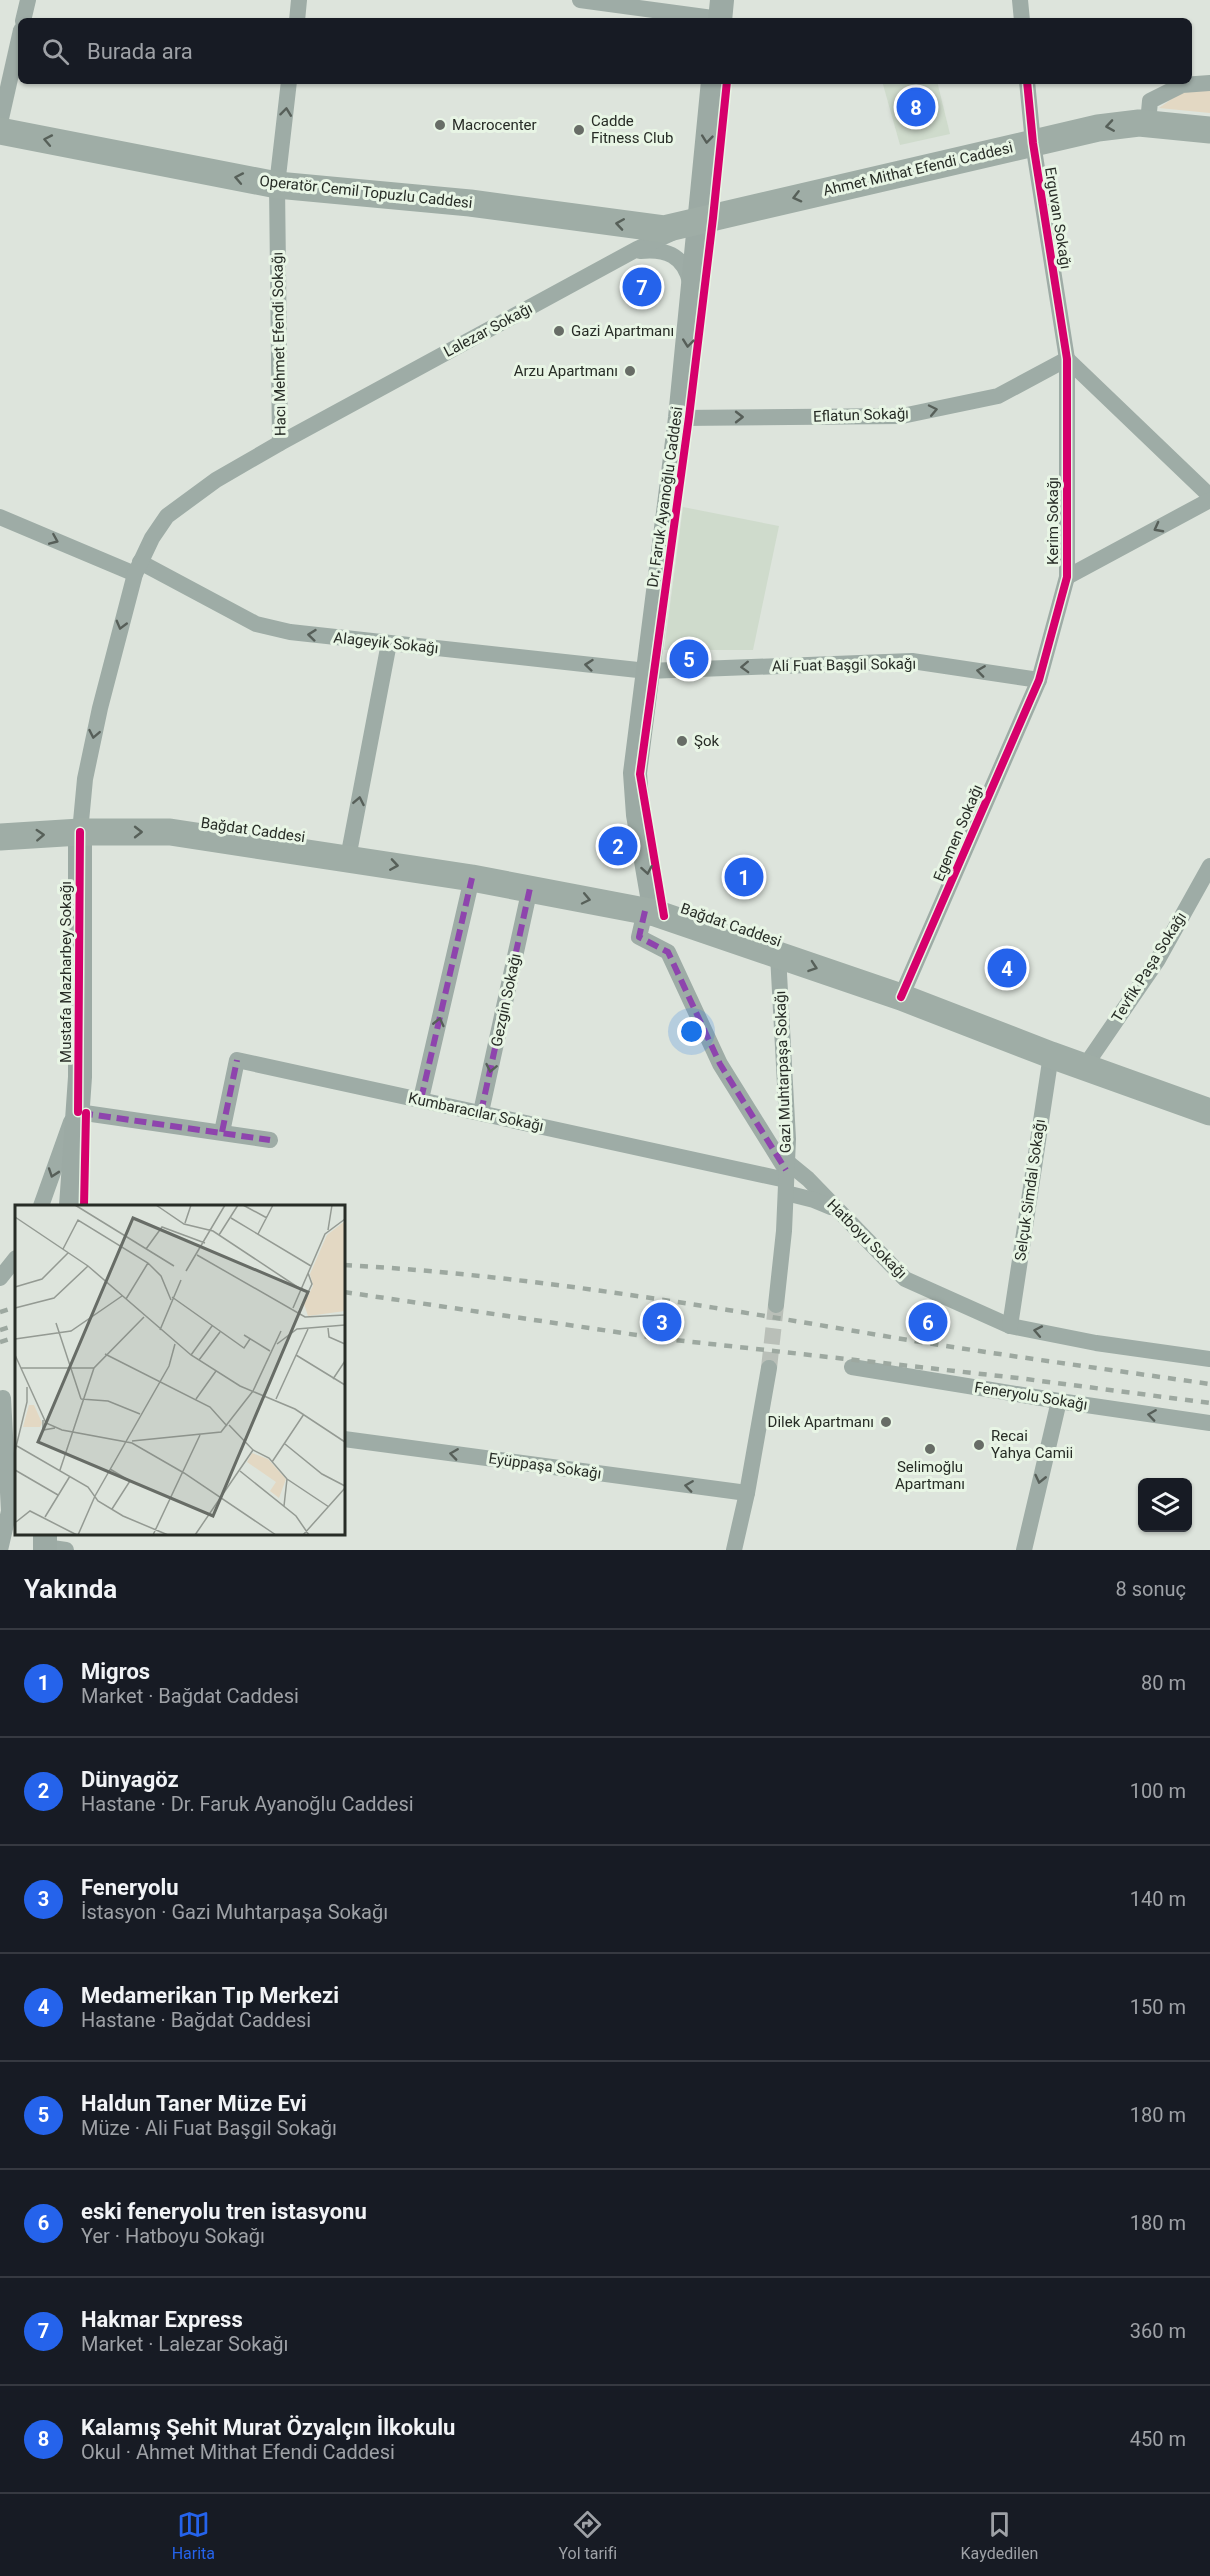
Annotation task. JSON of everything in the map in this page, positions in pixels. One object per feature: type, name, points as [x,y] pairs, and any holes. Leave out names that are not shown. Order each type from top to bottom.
[{"type":"main road","name":"Ahmet Mithat Efendi Caddesi","points":[[698,222],[1109,126],[1148,123],[1210,130]]},
{"type":"main road","name":"Operatör Cemil Topuzlu Caddesi","points":[[0,131],[277,185],[493,205],[652,228],[670,229],[698,222]]},
{"type":"main road","name":"Bağdat Caddesi","points":[[0,837],[80,832],[170,832],[472,878],[650,912],[902,997],[1050,1055],[1210,1112]]},
{"type":"street","points":[[24,18],[28,0]]},
{"type":"street","points":[[297,18],[299,0]]},
{"type":"street","points":[[580,0],[720,13]]},
{"type":"street","points":[[1020,0],[1022,18]]},
{"type":"street","points":[[0,123],[18,43]]},
{"type":"street","points":[[1148,123],[1150,101],[1182,85],[1210,83]]},
{"type":"street","name":"Hacı Mehmet Efendi Sokağı","points":[[80,832],[85,779],[107,677],[137,568],[156,531],[172,511],[216,480],[280,442],[277,185],[290,84]]},
{"type":"street","name":"Dr. Faruk Ayanoğlu Caddesi","points":[[650,912],[635,773],[680,418],[713,84]]},
{"type":"street","name":"Erguvan Sokağı","points":[[1027,84],[1033,143],[1068,359]]},
{"type":"street","name":"Lalezar Sokağı","points":[[280,442],[630,253],[698,222]]},
{"type":"street","points":[[630,253],[660,251],[677,258],[687,270],[693,297]]},
{"type":"street","points":[[1066,577],[1210,498],[1068,359]]},
{"type":"street","name":"Eflatun Sokağı","points":[[680,418],[902,416],[998,396],[1068,359]]},
{"type":"street","name":"Kerim Sokağı","points":[[1039,680],[1066,577],[1068,359]]},
{"type":"street","name":"Alageyik Sokağı","points":[[0,517],[137,568],[265,627],[389,644],[647,671]]},
{"type":"street","points":[[348,858],[389,644]]},
{"type":"street","name":"Ali Fuat Başgil Sokağı","points":[[647,671],[912,661],[1039,680]]},
{"type":"street","name":"Egemen Sokağı","points":[[902,997],[1039,680]]},
{"type":"street","name":"Mustafa Mazharbey Sokağı","points":[[71,1205],[78,1107],[80,832]]},
{"type":"street","name":"Tevfik Paşa Sokağı","points":[[1085,1066],[1157,961],[1210,866]]},
{"type":"street","points":[[421,1099],[472,878]]},
{"type":"street","name":"Gezgin Sokağı","points":[[481,1112],[530,888]]},
{"type":"street","points":[[650,912],[639,937],[668,952],[720,1064],[786,1176]]},
{"type":"street","name":"Gazi Muhtarpaşa Sokağı","points":[[774,953],[782,1141],[786,1176],[776,1305]]},
{"type":"street","name":"Selçuk Simdal Sokağı","points":[[1010,1326],[1050,1055]]},
{"type":"street","name":"Kumbaracılar Sokağı","points":[[222,1132],[237,1060],[786,1176],[814,1200],[835,1209]]},
{"type":"street","points":[[41,1205],[78,1107],[270,1140]]},
{"type":"street","name":"Hatboyu Sokağı","points":[[786,1176],[808,1179],[905,1279],[1010,1326],[1096,1343],[1210,1359]]},
{"type":"street","points":[[0,1278],[15,1259]]},
{"type":"street","name":"Feneryolu Sokağı","points":[[852,1367],[1210,1423]]},
{"type":"street","points":[[734,1550],[747,1493],[769,1368]]},
{"type":"street","points":[[0,1550],[8,1522],[6,1398]]},
{"type":"street","points":[[1024,1550],[1059,1401]]},
{"type":"street","name":"Eyüppaşa Sokağı","points":[[345,1439],[747,1493]]},
{"type":"street","points":[[0,1465],[8,1487]]},
{"type":"shaded area","points":[[883,84],[938,84],[950,134],[900,145]]},
{"type":"shaded area","points":[[1186,89],[1210,91],[1210,113],[1159,108]]},
{"type":"shaded area","points":[[683,507],[779,526],[753,650],[664,650]]},
{"type":"tunnel","points":[[769,1368],[776,1305]]},
{"type":"railway","points":[[345,1265],[552,1284],[974,1350],[1210,1384]]},
{"type":"railway","points":[[345,1292],[657,1338],[1018,1378],[1210,1403]]},
{"type":"railway","points":[[0,1312],[15,1307]]},
{"type":"railway","points":[[0,1330],[15,1325]]},
{"type":"railway","points":[[0,1342],[15,1337]]},
{"type":"marked path","points":[[421,1099],[472,878]]},
{"type":"marked path","points":[[481,1112],[530,888]]},
{"type":"marked path","points":[[645,911],[639,937],[668,952],[720,1064],[786,1170]]},
{"type":"marked path","points":[[222,1132],[237,1060]]},
{"type":"marked path","points":[[81,1113],[270,1140]]},
{"type":"cycle path","points":[[664,916],[640,774],[689,417],[727,84]]},
{"type":"cycle path","points":[[901,997],[1039,680],[1067,577],[1067,359],[1033,143],[1027,84]]},
{"type":"cycle path","points":[[78,1112],[80,832]]},
{"type":"cycle path","points":[[84,1205],[86,1113]]},
{"type":"place","name":"Kalamış Şehit Murat Özyalçın İlkokulu","points":[[916,107]]},
{"type":"place","name":"Macrocenter","points":[[440,125]]},
{"type":"place","name":"Cadde Fitness Club","points":[[579,130]]},
{"type":"place","name":"Hakmar Express","points":[[642,287]]},
{"type":"place","name":"Gazi Apartmanı","points":[[559,331]]},
{"type":"place","name":"Arzu Apartmanı","points":[[630,371]]},
{"type":"place","name":"Haldun Taner Müze Evi","points":[[689,659]]},
{"type":"place","name":"Şok","points":[[682,741]]},
{"type":"place","name":"Dünyagöz","points":[[618,846]]},
{"type":"place","name":"Migros","points":[[744,877]]},
{"type":"place","name":"Medamerikan Tıp Merkezi","points":[[1007,968]]},
{"type":"place","name":"Feneryolu","points":[[662,1322]]},
{"type":"place","name":"eski feneryolu tren istasyonu","points":[[928,1322]]},
{"type":"place","name":"Dilek Apartmanı","points":[[886,1422]]},
{"type":"place","name":"Recai Yahya Camii","points":[[979,1445]]},
{"type":"place","name":"Selimoğlu Apartmanı","points":[[930,1449]]}]
